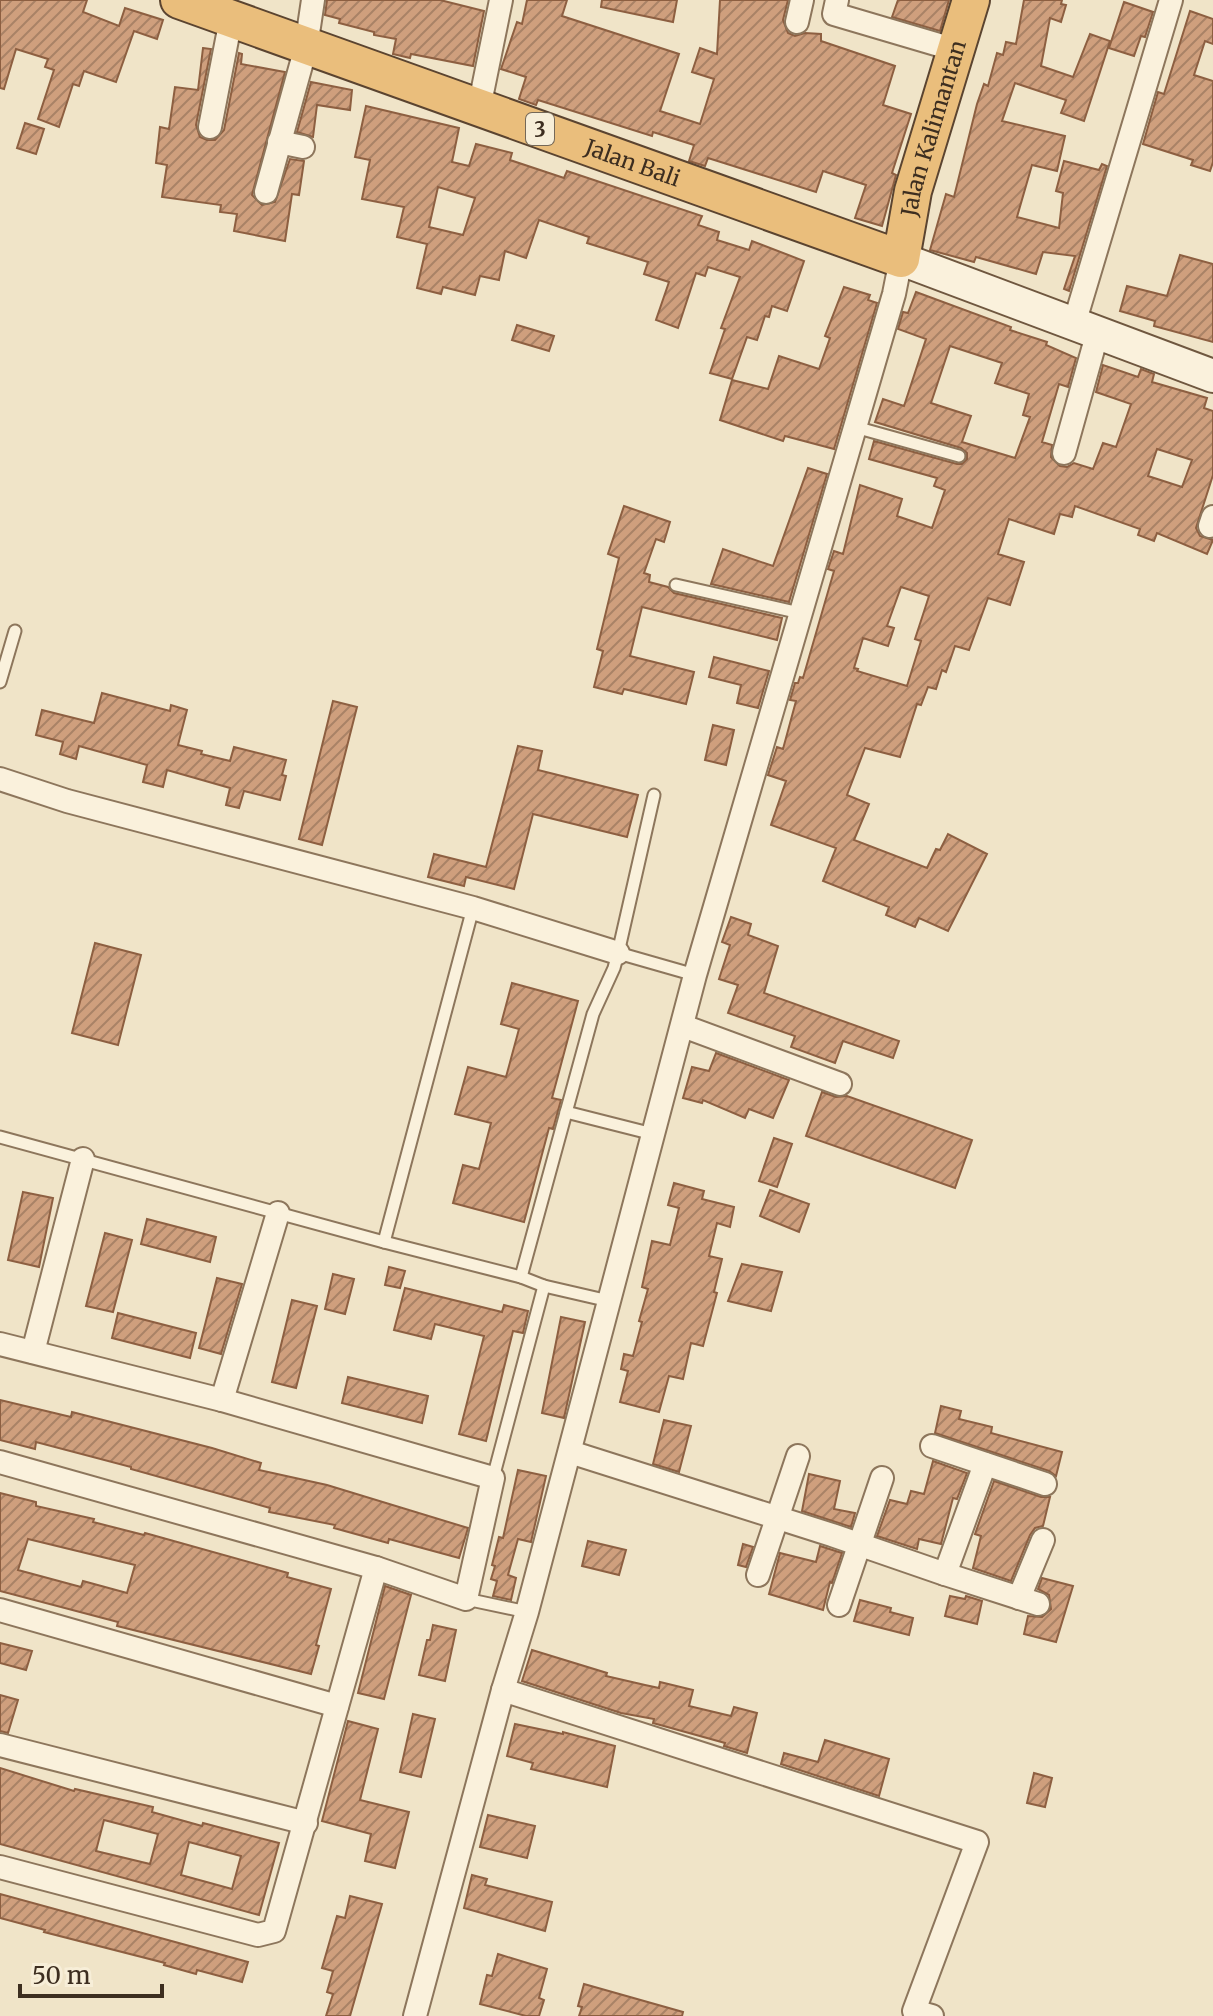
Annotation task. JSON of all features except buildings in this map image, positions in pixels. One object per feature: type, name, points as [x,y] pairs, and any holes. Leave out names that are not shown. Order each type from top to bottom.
[{"type":"highway","name":"Jalan Bali","points":[[179,0],[901,259]]},
{"type":"highway","name":"Jalan Kalimantan","points":[[901,259],[913,191],[971,0]]},
{"type":"main road","name":"Jalan Bali","points":[[901,259],[1213,376]]},
{"type":"street","points":[[266,192],[306,47],[313,0]]},
{"type":"street","points":[[479,108],[501,0]]},
{"type":"street","points":[[837,0],[834,14],[956,50]]},
{"type":"street","points":[[1064,453],[1085,330],[1171,0]]},
{"type":"street","points":[[210,127],[231,19]]},
{"type":"street","points":[[279,142],[303,147]]},
{"type":"street","points":[[415,2016],[527,1612],[695,975],[894,294],[901,259]]},
{"type":"street","points":[[0,779],[67,801],[473,908],[618,953]]},
{"type":"street","points":[[683,1026],[840,1084]]},
{"type":"street","points":[[33,1352],[83,1159]]},
{"type":"street","points":[[222,1400],[278,1213]]},
{"type":"street","points":[[0,1344],[222,1400],[493,1478],[466,1599],[376,1568],[0,1462]]},
{"type":"street","points":[[932,1446],[1045,1484]]},
{"type":"street","points":[[570,1452],[1028,1601],[1043,1540]]},
{"type":"street","points":[[758,1575],[798,1456]]},
{"type":"street","points":[[945,1574],[985,1464]]},
{"type":"street","points":[[839,1605],[882,1478]]},
{"type":"street","points":[[0,1867],[231,1929],[266,1935],[274,1931],[376,1568]]},
{"type":"street","points":[[0,1610],[337,1706]]},
{"type":"street","points":[[503,1690],[977,1842],[914,2011],[932,2016]]},
{"type":"street","points":[[0,1745],[306,1823]]},
{"type":"lane","points":[[855,427],[959,456]]},
{"type":"lane","points":[[676,585],[800,613]]},
{"type":"lane","points":[[0,682],[15,631]]},
{"type":"lane","points":[[521,1277],[593,1014],[614,968],[654,795]]},
{"type":"lane","points":[[384,1242],[473,908]]},
{"type":"lane","points":[[618,953],[695,975]]},
{"type":"lane","points":[[566,1112],[653,1134]]},
{"type":"lane","points":[[0,1137],[521,1277],[544,1286],[609,1301]]},
{"type":"lane","points":[[493,1478],[544,1286]]},
{"type":"lane","points":[[466,1599],[527,1612]]}]
